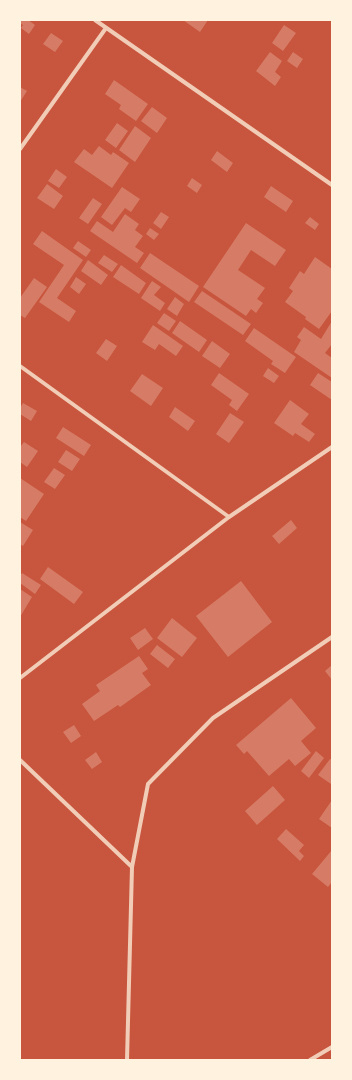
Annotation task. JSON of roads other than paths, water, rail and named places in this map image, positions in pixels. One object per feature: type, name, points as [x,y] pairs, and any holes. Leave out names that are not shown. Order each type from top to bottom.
[{"type":"street","points":[[95,20],[332,185]]},
{"type":"street","points":[[20,149],[106,28]]},
{"type":"street","points":[[20,366],[229,517]]},
{"type":"street","points":[[20,678],[229,517],[332,447]]},
{"type":"street","points":[[127,1060],[132,867],[148,784],[213,718],[332,637]]},
{"type":"street","points":[[20,760],[132,867]]},
{"type":"street","points":[[310,1060],[332,1047]]}]
